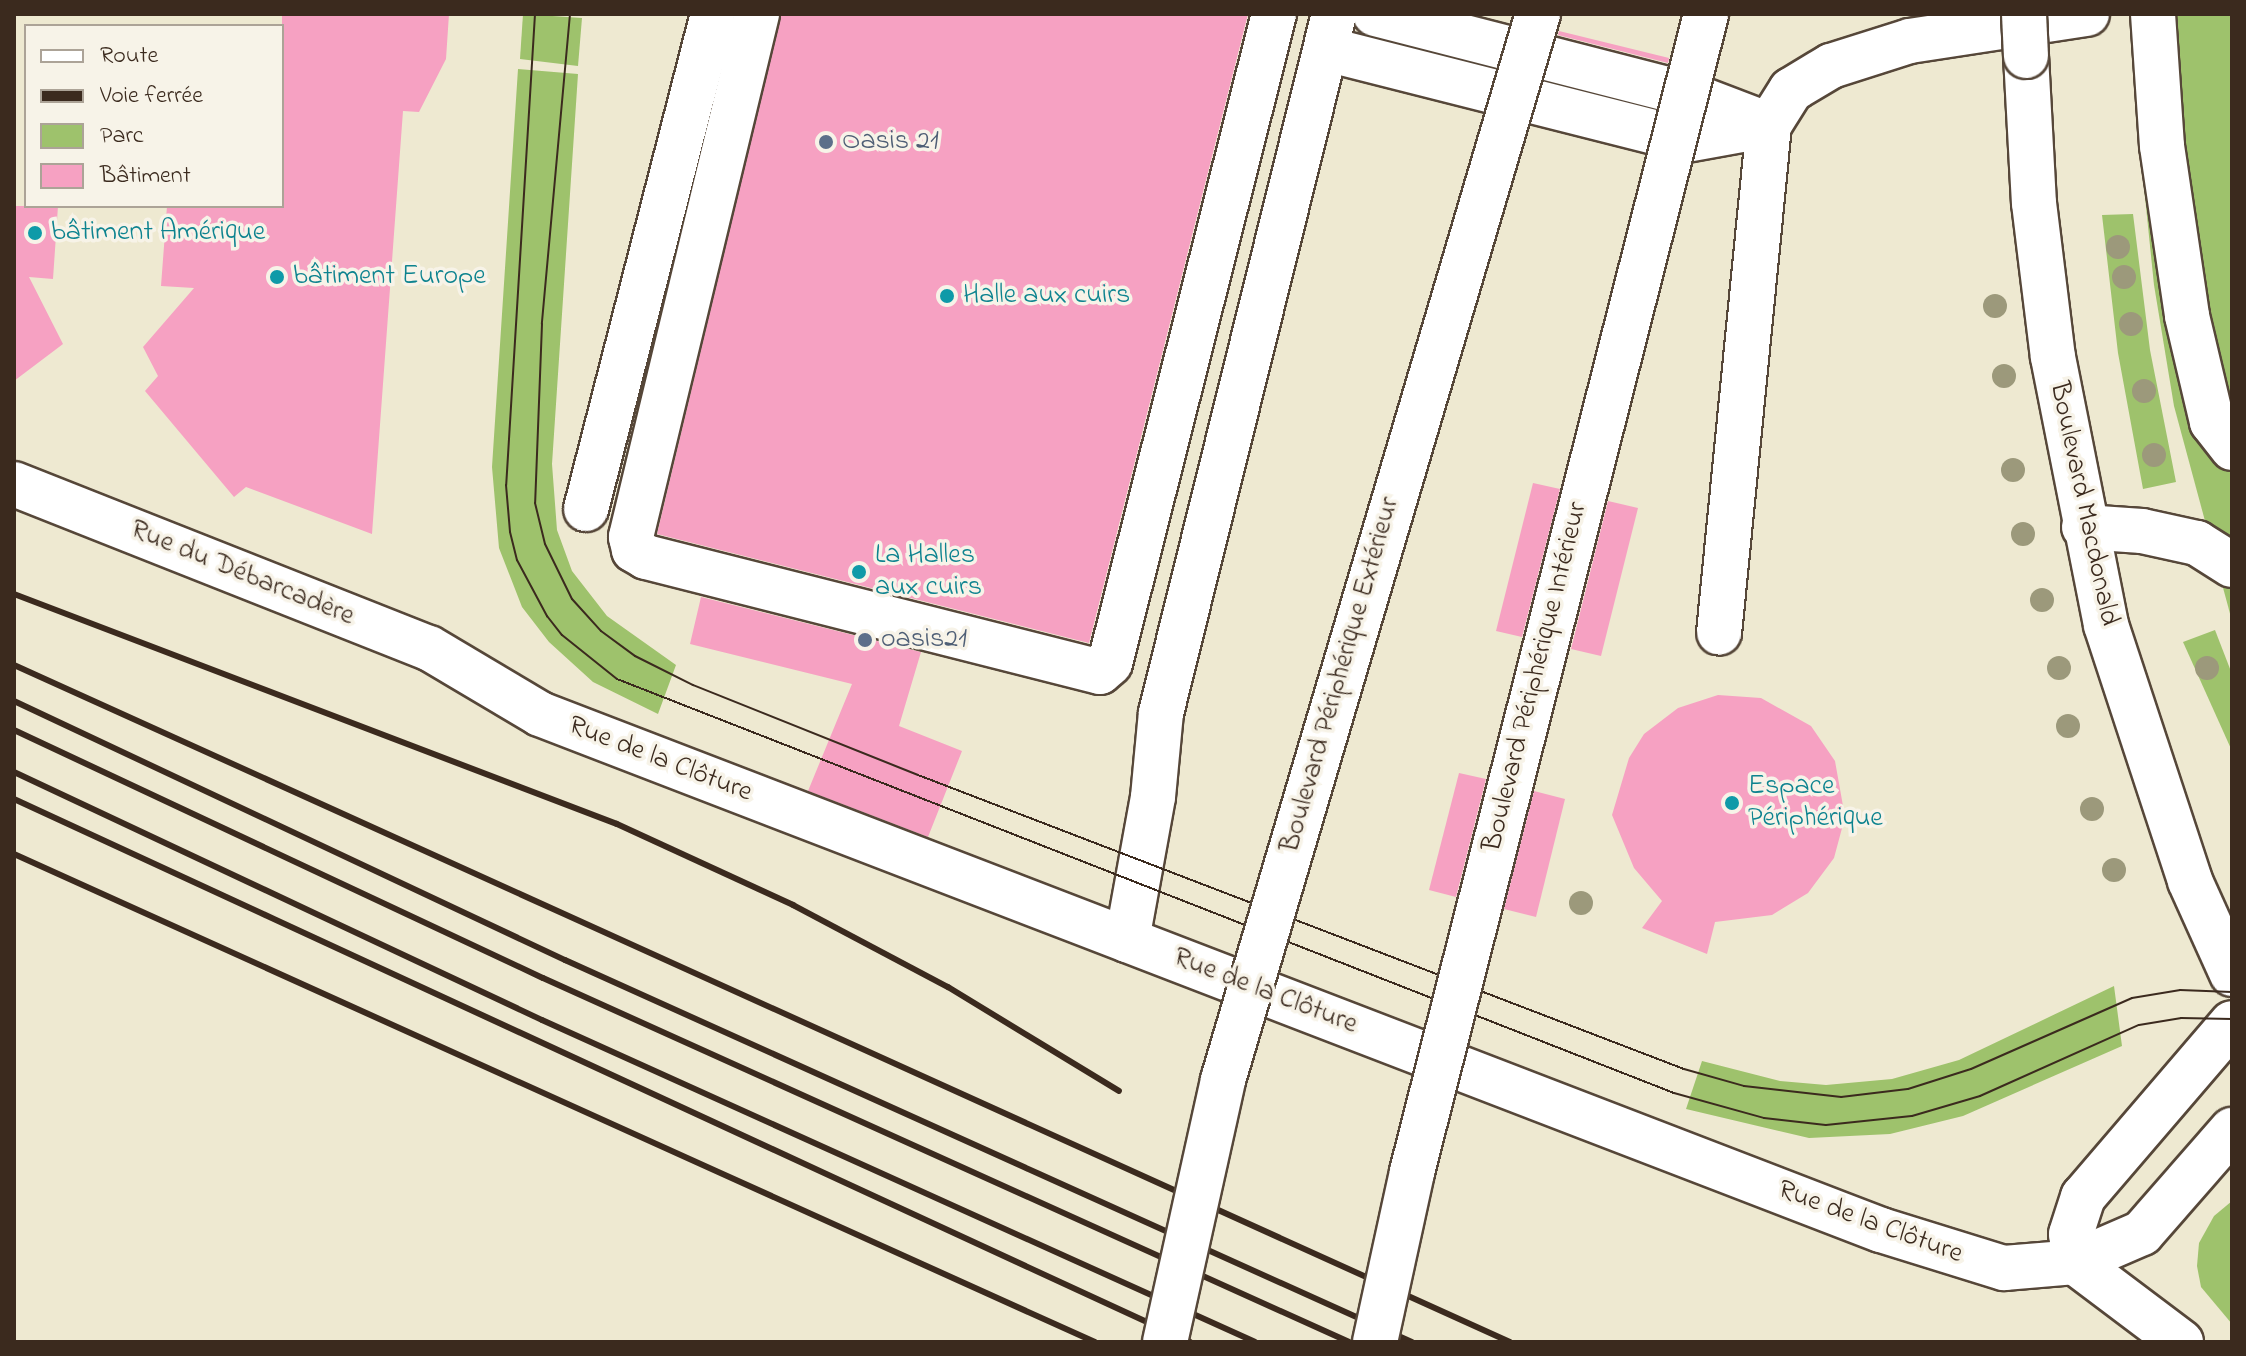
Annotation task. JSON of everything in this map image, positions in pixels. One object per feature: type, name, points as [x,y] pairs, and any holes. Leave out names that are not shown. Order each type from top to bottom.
[{"type":"main road","points":[[586,509],[713,14]]},
{"type":"main road","points":[[757,14],[631,537],[634,550],[646,557],[1100,672],[1110,663],[1274,14]]},
{"type":"main road","points":[[1375,14],[1690,95],[1769,125]]},
{"type":"main road","name":"Boulevard Périphérique Extérieur","points":[[1165,1342],[1223,1080],[1538,14]]},
{"type":"main road","name":"Boulevard Périphérique Intérieur","points":[[1375,1342],[1450,1020],[1706,14]]},
{"type":"main road","points":[[1719,633],[1769,125],[1791,90],[1831,66],[1910,41],[2087,14]]},
{"type":"main road","points":[[2153,26],[2162,146],[2187,316],[2212,422],[2232,448]]},
{"type":"main road","points":[[1127,940],[1153,797],[1161,713],[1330,31],[1686,140],[1769,125]]},
{"type":"main road","name":"Boulevard Macdonald","points":[[2025,35],[2034,203],[2051,342],[2084,527],[2129,698],[2190,881],[2232,974]]},
{"type":"main road","name":"Rue du Débarcadère","points":[[14,484],[429,648],[467,672]]},
{"type":"main road","points":[[2084,527],[2142,531],[2197,543],[2232,565]]},
{"type":"main road","name":"Rue de la Clôture","points":[[467,672],[540,714],[1939,1251],[2004,1268],[2075,1262]]},
{"type":"main road","points":[[2181,1342],[2075,1262],[2071,1234],[2083,1197],[2232,1023]]},
{"type":"main road","points":[[2075,1262],[2142,1233],[2232,1130]]},
{"type":"green space","points":[[523,14],[582,18],[578,66],[520,59]]},
{"type":"green space","points":[[2172,14],[2232,14],[2232,621],[2174,406],[2154,285],[2140,148]]},
{"type":"green space","points":[[518,69],[578,74],[552,464],[557,530],[572,571],[607,616],[676,665],[658,714],[593,682],[549,642],[522,607],[499,548],[492,467]]},
{"type":"green space","points":[[2133,214],[2150,350],[2176,482],[2143,489],[2118,353],[2102,215]]},
{"type":"green space","points":[[2215,630],[2232,674],[2232,751],[2183,642]]},
{"type":"green space","points":[[2114,986],[2122,1046],[1963,1116],[1890,1134],[1809,1138],[1686,1109],[1702,1061],[1780,1081],[1826,1085],[1892,1079],[1959,1060]]},
{"type":"green space","points":[[2232,1201],[2232,1324],[2201,1287],[2197,1266],[2199,1243],[2214,1216]]},
{"type":"building","name":"bâtiment Europe","points":[[282,14],[449,14],[446,59],[419,112],[403,111],[372,534],[246,487],[234,497],[145,391],[158,376],[143,347],[194,288],[161,286],[167,208],[284,208]]},
{"type":"building","name":"Halle aux cuirs","points":[[781,14],[1248,14],[1089,643],[657,534]]},
{"type":"building","points":[[1559,31],[1669,58],[1668,63],[1558,35]]},
{"type":"building","points":[[14,206],[58,208],[53,279],[29,277],[63,344],[14,381]]},
{"type":"building","points":[[1533,483],[1560,489],[1522,637],[1496,631]]},
{"type":"building","points":[[1608,501],[1638,508],[1601,656],[1571,649]]},
{"type":"building","points":[[701,597],[921,652],[899,726],[962,751],[928,837],[808,791],[852,684],[690,644]]},
{"type":"building","points":[[1718,695],[1761,698],[1811,726],[1835,761],[1845,817],[1834,858],[1808,893],[1772,915],[1715,922],[1707,954],[1642,928],[1662,901],[1634,868],[1612,815],[1629,758],[1644,734],[1678,708]]},
{"type":"building","points":[[1459,773],[1486,779],[1456,897],[1429,890]]},
{"type":"building","points":[[1534,791],[1565,799],[1536,917],[1504,909]]},
{"type":"tram line","points":[[535,14],[506,485],[510,532],[517,560],[547,616],[562,635],[617,679],[1674,1093],[1764,1118],[1826,1125],[1912,1116],[1980,1096],[2139,1025],[2181,1018],[2232,1019]]},
{"type":"tram line","points":[[570,14],[542,324],[535,503],[545,544],[572,599],[601,631],[635,656],[693,685],[918,775],[1684,1069],[1744,1086],[1841,1097],[1908,1089],[1971,1069],[2132,998],[2180,990],[2232,992]]},
{"type":"railway","points":[[14,594],[617,824],[793,905],[948,987],[1119,1091]]},
{"type":"railway","points":[[14,665],[1510,1342]]},
{"type":"railway","points":[[14,701],[565,960],[1412,1342]]},
{"type":"railway","points":[[14,730],[543,978],[1349,1342]]},
{"type":"railway","points":[[14,772],[542,1020],[1255,1342]]},
{"type":"railway","points":[[14,799],[1190,1342]]},
{"type":"railway","points":[[14,854],[1095,1342]]},
{"type":"place","name":"Oasis 21","points":[[826,142]]},
{"type":"place","name":"bâtiment Amérique","points":[[35,233]]},
{"type":"place","name":"bâtiment Europe","points":[[277,277]]},
{"type":"place","name":"Halle aux cuirs","points":[[947,296]]},
{"type":"place","name":"La Halles aux cuirs","points":[[859,572]]},
{"type":"place","name":"oasis21","points":[[865,640]]},
{"type":"place","name":"Espace Périphérique","points":[[1732,803]]}]
